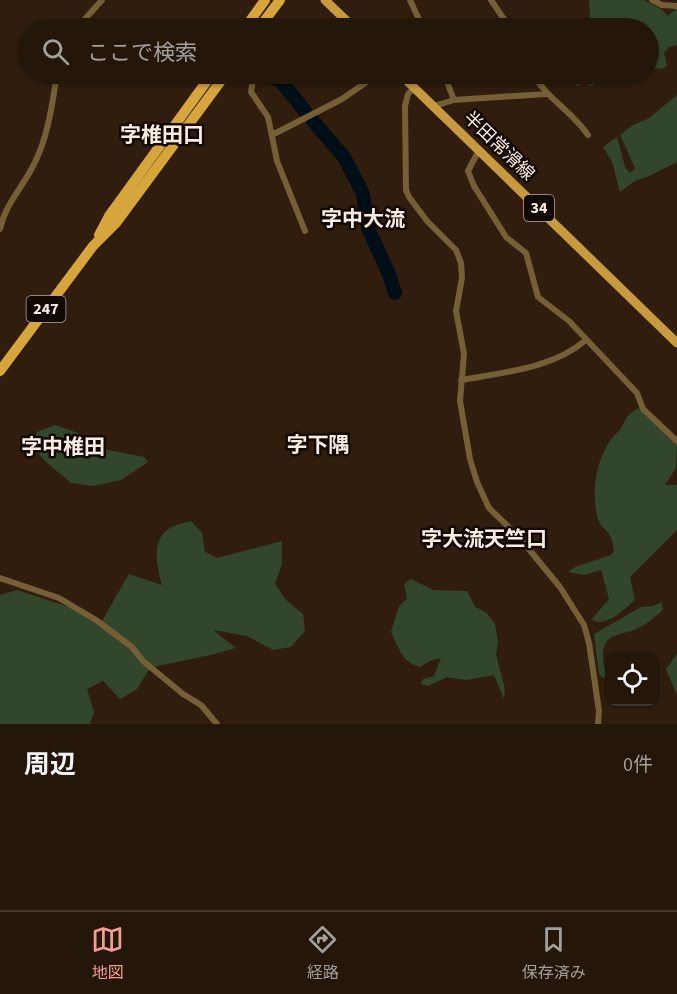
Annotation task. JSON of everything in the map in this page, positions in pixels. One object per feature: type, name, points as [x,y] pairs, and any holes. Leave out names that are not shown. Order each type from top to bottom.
[{"type":"highway","points":[[252,18],[265,0]]},
{"type":"highway","points":[[266,18],[280,0]]},
{"type":"highway","name":"247","points":[[93,246],[109,216],[205,84]]},
{"type":"highway","name":"247","points":[[0,371],[93,246],[116,223],[219,84]]},
{"type":"main road","points":[[325,0],[344,18]]},
{"type":"main road","name":"半田常滑線","points":[[410,84],[677,343]]},
{"type":"street","points":[[86,18],[102,0]]},
{"type":"street","points":[[410,0],[418,18]]},
{"type":"street","points":[[491,0],[503,18]]},
{"type":"street","points":[[652,0],[662,5],[677,6]]},
{"type":"street","points":[[0,229],[8,206],[33,168],[50,113],[55,84]]},
{"type":"street","points":[[252,84],[251,92],[268,117],[279,169],[305,231]]},
{"type":"street","points":[[272,135],[342,99],[364,84]]},
{"type":"street","points":[[448,84],[454,100]]},
{"type":"street","points":[[540,84],[546,94],[580,122],[588,135]]},
{"type":"street","points":[[414,88],[408,94],[405,106],[406,190],[427,221],[456,250],[461,263],[462,278],[456,311],[464,354],[460,406],[470,459],[484,498],[495,516],[518,536],[560,587],[587,632],[598,724]]},
{"type":"street","points":[[434,106],[454,100],[546,94]]},
{"type":"street","points":[[479,150],[468,171],[474,186],[506,237],[526,253],[538,297],[556,309],[586,340],[637,393],[643,409],[677,441]]},
{"type":"street","points":[[461,380],[541,365],[586,340]]},
{"type":"street","points":[[0,578],[58,598],[96,620],[132,647],[143,661],[183,694],[201,705],[217,724]]},
{"type":"green space","points":[[589,0],[644,0],[661,9],[668,16],[677,8],[677,45],[669,47],[664,52],[667,66],[659,69],[659,18],[590,17]]},
{"type":"green space","points":[[677,95],[677,162],[635,181],[620,192],[612,162],[603,147],[617,137],[625,167],[630,173],[635,168],[620,135],[633,125],[649,118]]},
{"type":"green space","points":[[638,408],[677,444],[676,468],[665,485],[677,485],[677,530],[630,577],[635,600],[609,620],[597,622],[591,620],[609,599],[601,570],[584,575],[568,572],[575,567],[611,555],[614,551],[609,534],[598,519],[595,500],[596,480],[600,460],[609,442],[620,430],[627,417]]},
{"type":"green space","points":[[55,425],[78,433],[108,450],[144,457],[148,462],[121,480],[94,486],[71,483],[46,462],[31,444],[37,432]]},
{"type":"green space","points":[[191,521],[202,533],[205,552],[217,558],[282,541],[282,564],[275,584],[286,600],[303,614],[305,631],[291,647],[273,650],[247,636],[213,630],[236,648],[157,666],[148,671],[137,689],[120,699],[103,681],[87,689],[94,712],[90,724],[0,724],[0,595],[17,590],[75,609],[99,626],[129,574],[162,585],[157,553],[160,538],[172,527]]},
{"type":"green space","points":[[411,579],[433,590],[467,591],[475,607],[486,612],[495,624],[498,642],[496,655],[505,689],[504,699],[494,675],[467,680],[447,677],[428,686],[421,684],[423,679],[434,676],[441,658],[420,667],[414,665],[401,654],[391,632],[399,606],[407,599],[404,584]]},
{"type":"green space","points":[[662,602],[663,610],[636,629],[613,636],[606,642],[603,654],[605,676],[603,678],[599,674],[594,634],[641,607],[653,606]]},
{"type":"green space","points":[[677,654],[677,695],[666,669]]},
{"type":"waterway","points":[[283,84],[305,111]]},
{"type":"waterway","points":[[313,121],[344,157],[363,194],[368,228],[395,293]]},
{"type":"district","name":"字椎田口","points":[[162,135]]},
{"type":"district","name":"字中大流","points":[[363,219]]},
{"type":"district","name":"字下隅","points":[[318,445]]},
{"type":"district","name":"字中椎田","points":[[63,447]]},
{"type":"district","name":"字大流天竺口","points":[[484,539]]}]
